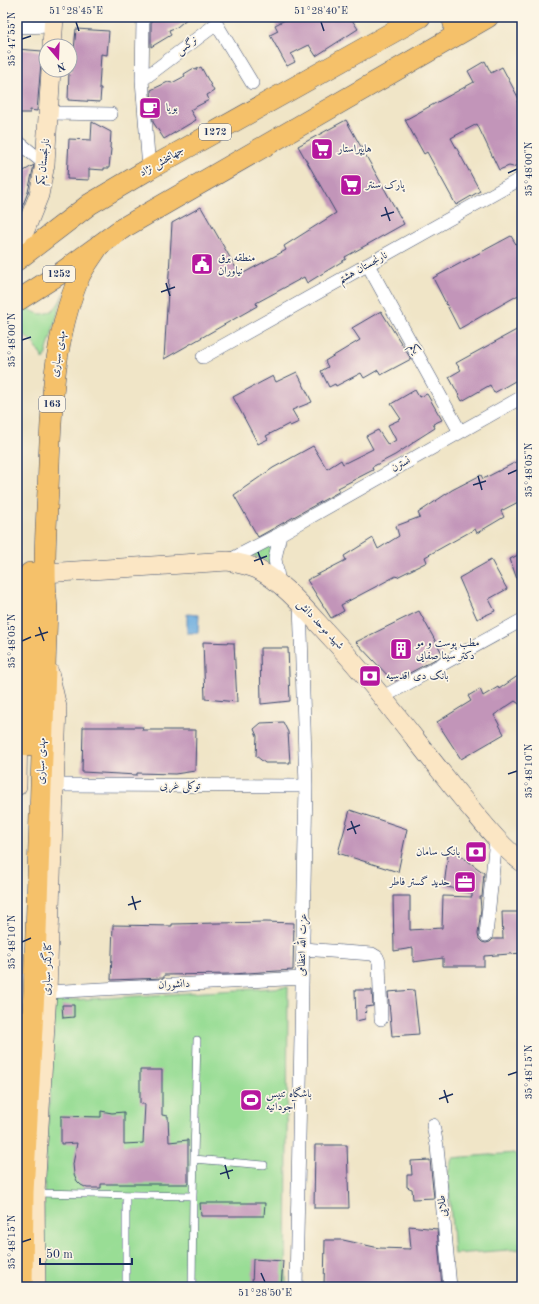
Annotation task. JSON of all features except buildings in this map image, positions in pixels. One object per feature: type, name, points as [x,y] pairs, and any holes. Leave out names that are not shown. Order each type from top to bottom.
[{"type":"main road","name":"جهانبخش نژاد","points":[[17,260],[90,204],[148,169],[420,17]]},
{"type":"main road","points":[[100,245],[123,228],[453,27],[488,17]]},
{"type":"main road","points":[[53,38],[54,22]]},
{"type":"main road","name":"نارنجستان یکم","points":[[17,250],[39,195],[45,164],[51,78]]},
{"type":"main road","name":"1252","points":[[17,301],[61,273],[100,245]]},
{"type":"main road","name":"مهدی سباری","points":[[17,1105],[24,982],[28,706],[36,653],[47,608],[30,573],[61,339],[71,299],[81,274],[100,245]]},
{"type":"main road","name":"شهید موحد دانش","points":[[30,573],[228,561],[256,568],[280,584],[300,603],[350,657],[496,838],[518,855]]},
{"type":"main road","name":"کنارگذر سباری","points":[[17,616],[36,653],[57,708],[47,992],[35,1193],[36,1287]]},
{"type":"main road","points":[[17,786],[19,707],[36,653]]},
{"type":"main road","name":"مهدی سباری","points":[[22,1287],[23,1192],[34,991],[36,653]]},
{"type":"street","points":[[143,17],[142,80],[148,169]]},
{"type":"street","points":[[17,27],[54,22]]},
{"type":"street","name":"نرگس","points":[[142,80],[217,25],[252,83]]},
{"type":"street","points":[[49,113],[111,114]]},
{"type":"street","points":[[17,141],[45,164]]},
{"type":"street","name":"نارنجستان هشتم","points":[[203,357],[522,178]]},
{"type":"street","name":"یکم","points":[[368,265],[460,432]]},
{"type":"street","name":"نسترن","points":[[228,561],[280,534],[522,397]]},
{"type":"street","points":[[280,534],[274,559],[280,584]]},
{"type":"street","name":"عزت الله انتظامی","points":[[296,1287],[306,786],[300,603]]},
{"type":"street","points":[[383,697],[522,620]]},
{"type":"street","name":"توکلی غربی","points":[[54,785],[306,786]]},
{"type":"street","points":[[486,935],[496,838]]},
{"type":"street","points":[[303,949],[372,954],[377,957],[380,962],[381,1019]]},
{"type":"street","name":"دانشوران","points":[[47,992],[302,978]]},
{"type":"street","name":"طلایی","points":[[433,1125],[437,1146],[450,1287]]},
{"type":"lane","points":[[192,1287],[197,1040]]},
{"type":"lane","points":[[194,1160],[264,1165]]},
{"type":"lane","points":[[35,1193],[193,1196]]},
{"type":"lane","points":[[126,1195],[126,1287]]},
{"type":"green space","points":[[64,292],[44,360],[34,344],[17,328],[17,311],[26,305],[34,312],[42,314],[47,313],[55,308]]},
{"type":"green space","points":[[275,542],[270,565],[267,561],[252,555]]},
{"type":"green space","points":[[288,987],[286,1287],[40,1287],[55,1001]]},
{"type":"green space","points":[[514,1153],[520,1159],[522,1184],[522,1249],[454,1254],[448,1175],[452,1158]]},
{"type":"water","points":[[187,614],[199,615],[198,633],[187,633]]},
{"type":"place","name":"بویا","points":[[150,108]]},
{"type":"place","name":"هایپراستار","points":[[322,149]]},
{"type":"place","name":"پارک سنتر","points":[[351,185]]},
{"type":"place","name":"منطقه برق نیاوران","points":[[202,264]]},
{"type":"place","name":"مطب پوست و مو دکتر سینا صفایی","points":[[401,649]]},
{"type":"place","name":"بانک دی اقدسیه","points":[[370,676]]},
{"type":"place","name":"بانک سامان","points":[[476,852]]},
{"type":"place","name":"حدید گستر فاطر","points":[[465,882]]},
{"type":"place","name":"باشگاه تنیس آجودانیه","points":[[251,1100]]}]
